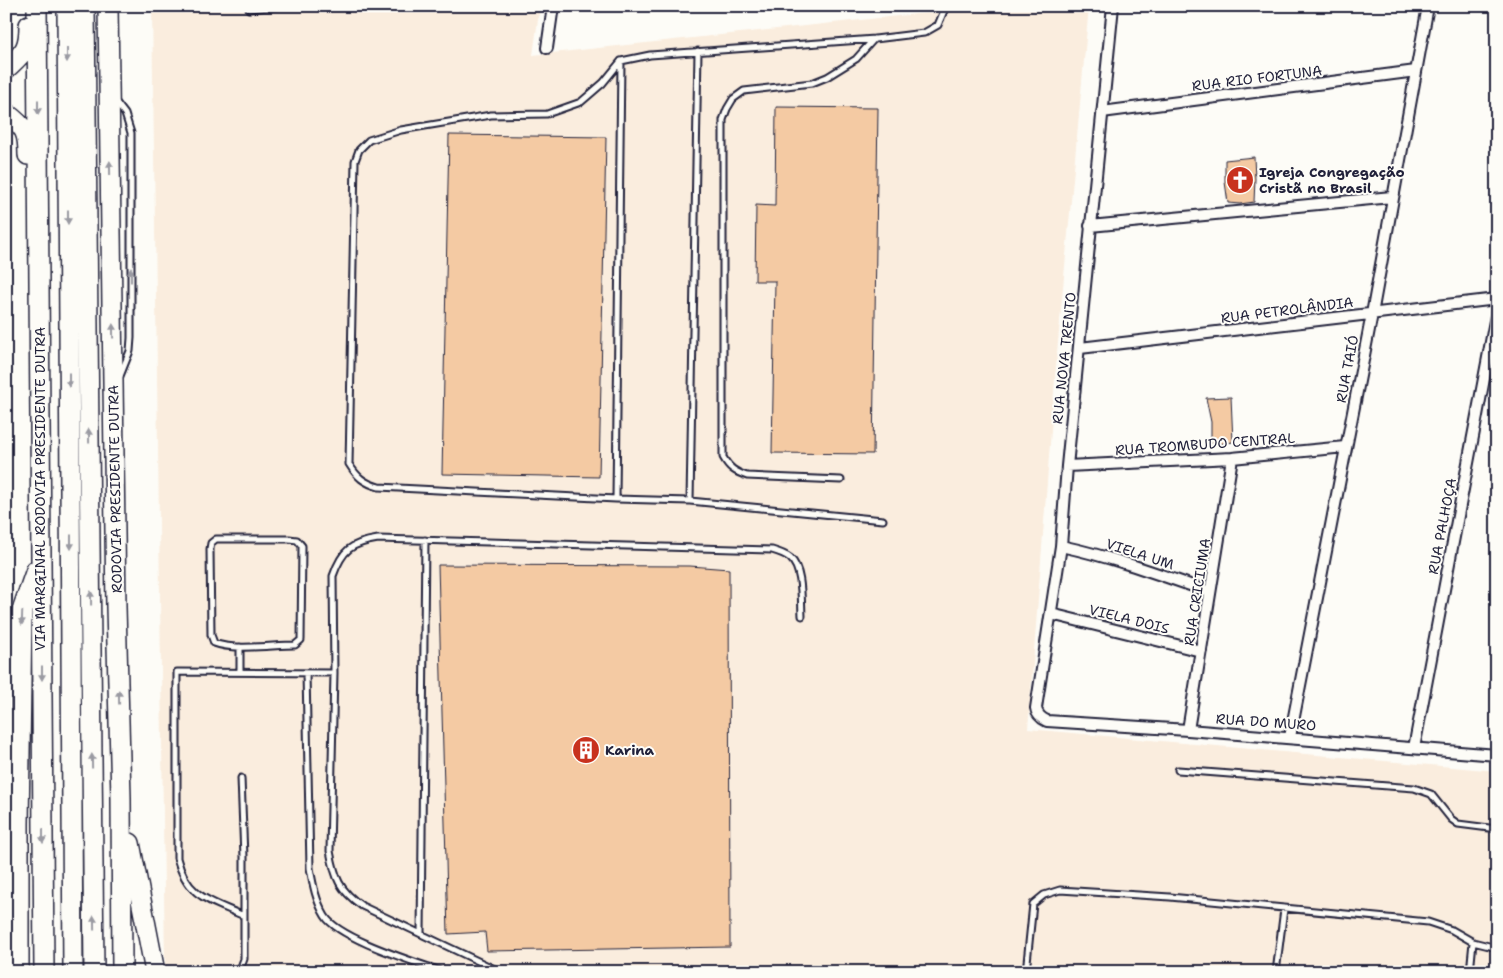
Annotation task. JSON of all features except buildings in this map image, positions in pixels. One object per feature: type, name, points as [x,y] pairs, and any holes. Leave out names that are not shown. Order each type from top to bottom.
[{"type":"highway","points":[[6,69],[19,57],[29,43],[29,6]]},
{"type":"highway","name":"VIA MARGINAL RODOVIA PRESIDENTE DUTRA","points":[[37,6],[44,972]]},
{"type":"highway","points":[[67,6],[74,972]]},
{"type":"highway","name":"RODOVIA PRESIDENTE DUTRA","points":[[85,6],[94,972]]},
{"type":"highway","name":"RODOVIA PRESIDENTE DUTRA","points":[[108,6],[121,798],[122,972]]},
{"type":"highway","points":[[6,113],[19,122],[28,137],[28,236],[39,278]]},
{"type":"highway","points":[[19,972],[22,610],[41,554]]},
{"type":"highway","points":[[121,798],[156,972]]},
{"type":"street","points":[[547,48],[553,6]]},
{"type":"street","name":"RUA NOVA TRENTO","points":[[1036,712],[1061,546],[1090,226],[1113,6]]},
{"type":"street","name":"RUA TAIÓ","points":[[1290,738],[1372,314],[1428,6]]},
{"type":"street","name":"RUA RIO FORTUNA","points":[[1102,112],[1416,71]]},
{"type":"street","points":[[1090,226],[1392,197]]},
{"type":"street","name":"RUA PETROLÂNDIA","points":[[1080,348],[1497,299]]},
{"type":"street","name":"RUA PALHOÇA","points":[[1414,748],[1497,310]]},
{"type":"street","name":"RUA TROMBUDO CENTRAL","points":[[1067,466],[1232,458],[1345,446]]},
{"type":"street","name":"RUA CRICIUMA","points":[[1188,730],[1232,458]]},
{"type":"street","name":"VIELA UM","points":[[1061,546],[1089,552],[1210,592]]},
{"type":"street","name":"VIELA DOIS","points":[[1051,614],[1201,651]]},
{"type":"street","name":"RUA DO MURO","points":[[1036,712],[1039,717],[1047,721],[1188,730],[1497,755]]},
{"type":"lane","points":[[249,9],[278,6]]},
{"type":"lane","points":[[883,520],[690,500],[616,499],[378,487],[365,483],[355,475],[349,464],[354,161],[358,150],[369,140],[401,130],[491,116],[548,114],[581,102],[603,82],[621,61],[650,55],[875,39],[924,33],[938,25],[946,6]]},
{"type":"lane","points":[[841,480],[747,476],[737,473],[728,467],[723,457],[723,120],[733,99],[744,91],[812,83],[827,77],[856,59],[875,39]]},
{"type":"lane","points":[[690,500],[698,51]]},
{"type":"lane","points":[[616,499],[621,61]]},
{"type":"lane","points":[[216,539],[297,540],[302,546],[301,640],[295,645],[240,647],[222,647],[214,643],[211,635],[211,543],[216,539]]},
{"type":"lane","points":[[501,972],[356,902],[341,887],[335,874],[330,851],[334,673],[333,576],[338,562],[347,550],[361,542],[378,539],[772,550],[792,559],[798,569],[802,616]]},
{"type":"lane","points":[[421,934],[425,540]]},
{"type":"lane","points":[[240,647],[240,672]]},
{"type":"lane","points":[[244,916],[195,892],[187,884],[181,873],[177,858],[178,672],[334,673]]},
{"type":"lane","points":[[306,673],[310,868],[314,891],[326,917],[348,935],[443,972]]},
{"type":"lane","points":[[1178,770],[1414,788],[1431,794],[1451,819],[1458,824],[1497,829]]},
{"type":"lane","points":[[239,972],[244,959],[241,778]]},
{"type":"lane","points":[[1026,972],[1033,904],[1044,895],[1060,890],[1170,897],[1284,910],[1428,922],[1452,930],[1473,942],[1497,948]]},
{"type":"lane","points":[[1276,972],[1284,910]]},
{"type":"lane","points":[[1470,972],[1473,942]]},
{"type":"shaded area","points":[[152,6],[540,6],[533,55],[991,6],[1089,6],[1057,353],[1028,729],[1497,771],[1497,972],[170,972],[165,965]]},
{"type":"place","name":"Igreja Congregação Cristã no Brasil","points":[[1240,180]]},
{"type":"place","name":"Karina","points":[[586,750]]}]
